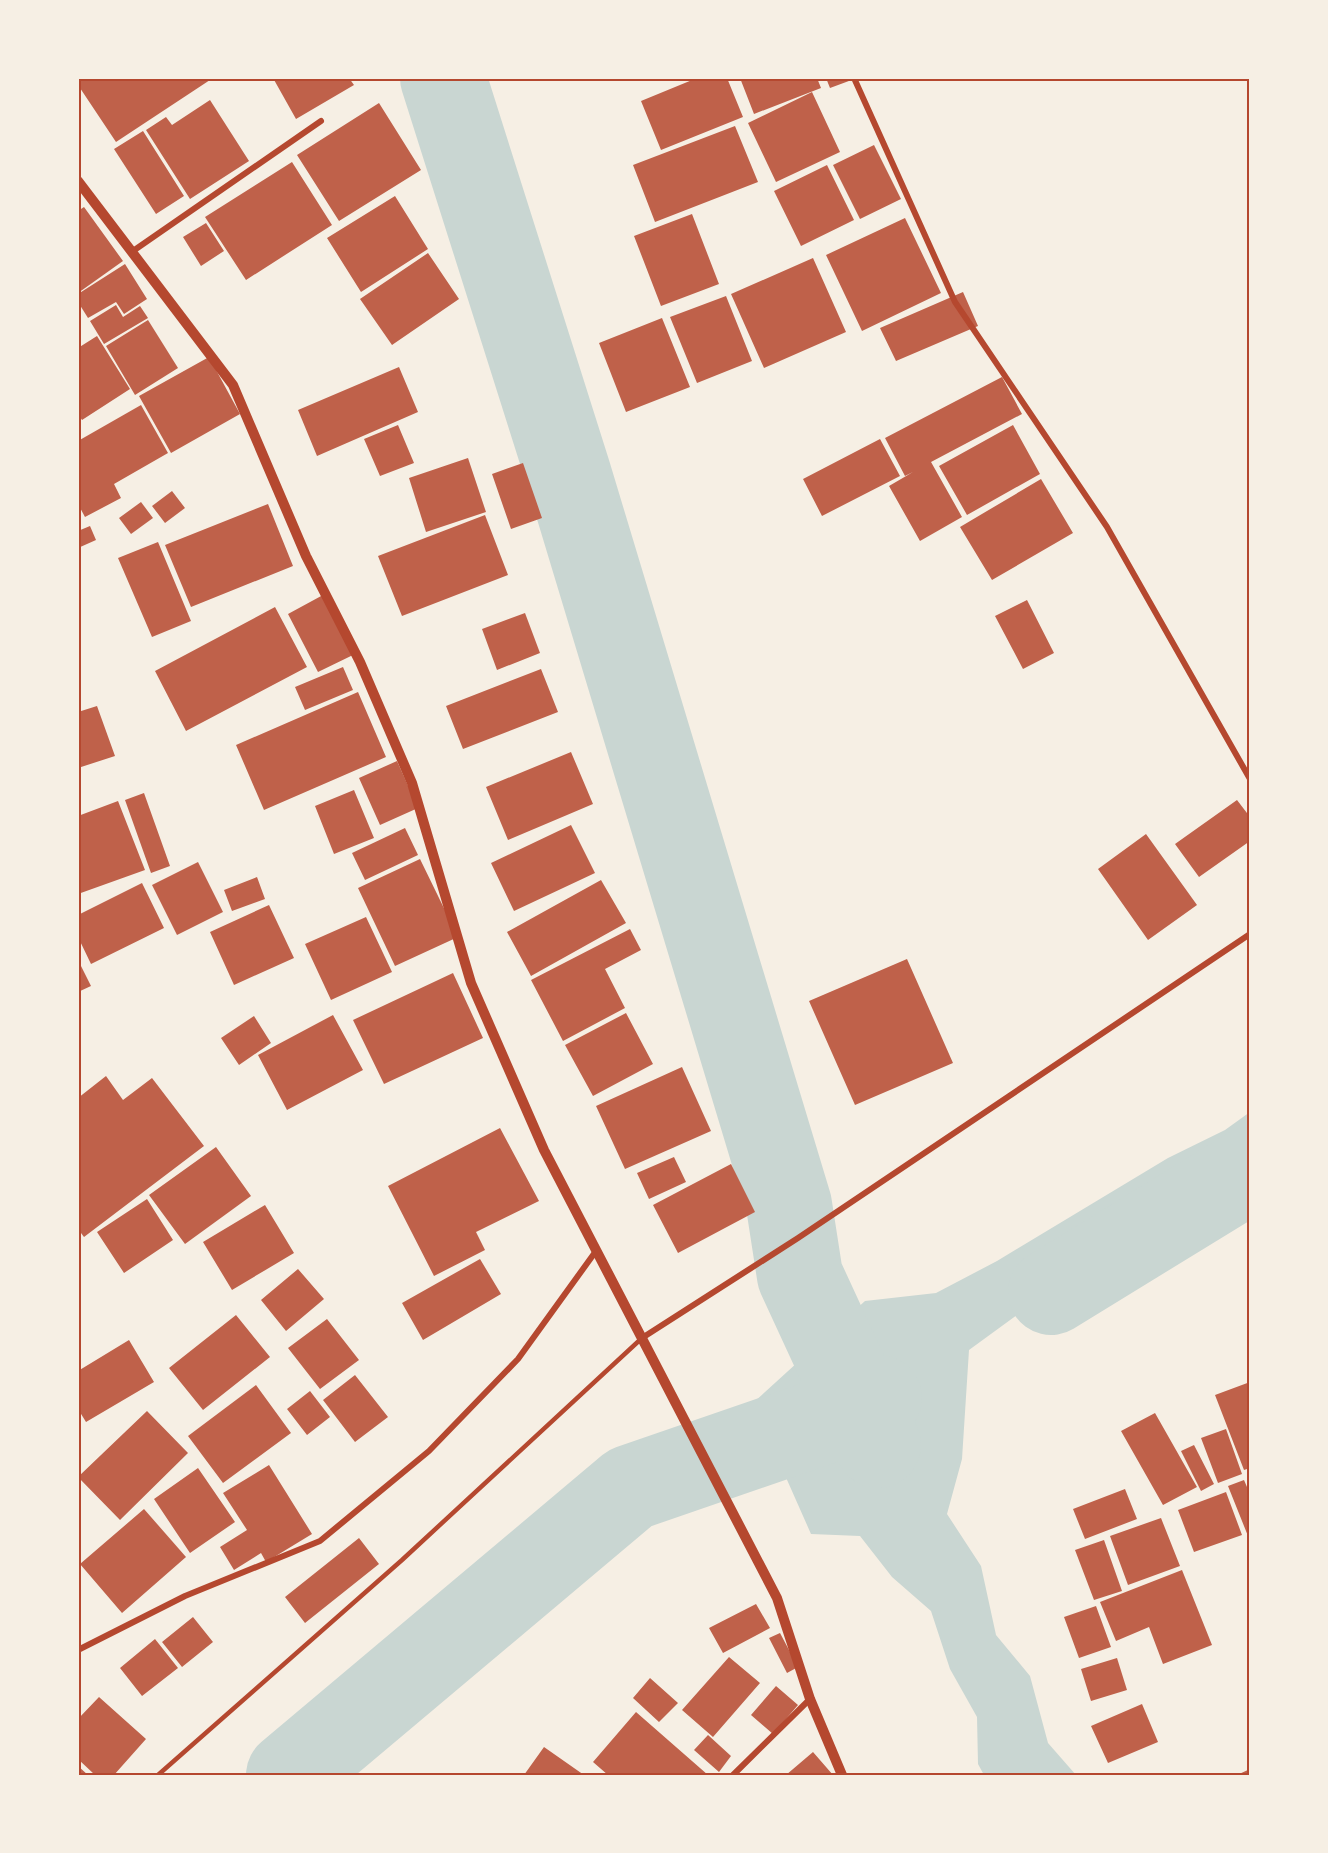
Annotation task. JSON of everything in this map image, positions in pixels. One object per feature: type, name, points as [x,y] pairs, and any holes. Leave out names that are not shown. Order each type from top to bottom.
[{"type":"street","points":[[854,78],[955,302],[1107,527],[1250,779]]},
{"type":"street","points":[[134,251],[321,121]]},
{"type":"street","points":[[78,181],[134,251],[233,385],[306,556],[360,662],[412,783],[471,983],[544,1150],[777,1598],[810,1699],[842,1775]]},
{"type":"street","points":[[642,1338],[798,1238],[1249,932]]},
{"type":"street","points":[[78,1650],[185,1596],[320,1541],[429,1451],[518,1359],[597,1250]]},
{"type":"street","points":[[733,1775],[810,1699]]},
{"type":"lane","points":[[158,1775],[402,1560],[642,1338]]},
{"type":"shaded area","points":[[1250,1112],[1250,1168],[1198,1194],[1104,1270],[1021,1312],[969,1350],[962,1459],[947,1514],[981,1566],[996,1635],[1030,1676],[1048,1743],[1076,1775],[984,1775],[978,1764],[977,1717],[950,1669],[931,1611],[892,1577],[860,1536],[811,1534],[753,1403],[865,1301],[936,1293],[997,1261],[1168,1158],[1225,1130]]},
{"type":"building","points":[[80,78],[213,78],[116,142],[78,85]]},
{"type":"building","points":[[273,78],[349,78],[354,85],[296,119]]},
{"type":"building","points":[[697,78],[727,78],[743,117],[661,150],[641,101]]},
{"type":"building","points":[[740,78],[817,78],[821,88],[754,114]]},
{"type":"building","points":[[826,78],[857,78],[830,88]]},
{"type":"building","points":[[812,92],[840,152],[776,182],[748,123]]},
{"type":"building","points":[[210,100],[249,161],[190,199],[146,130],[166,117],[172,125]]},
{"type":"building","points":[[379,103],[421,170],[339,221],[297,155]]},
{"type":"building","points":[[735,126],[758,182],[655,222],[633,165]]},
{"type":"building","points":[[143,131],[184,196],[156,214],[114,149]]},
{"type":"building","points":[[874,145],[901,199],[860,219],[833,165]]},
{"type":"building","points":[[292,162],[332,225],[246,280],[205,217]]},
{"type":"building","points":[[827,165],[854,220],[801,246],[774,191]]},
{"type":"building","points":[[395,196],[428,249],[361,292],[327,238]]},
{"type":"building","points":[[84,207],[123,261],[78,293],[78,211]]},
{"type":"building","points":[[692,214],[719,284],[661,306],[634,236]]},
{"type":"building","points":[[905,218],[941,293],[862,331],[826,255]]},
{"type":"building","points":[[206,223],[224,251],[201,266],[183,237]]},
{"type":"building","points":[[428,253],[459,299],[392,345],[360,299]]},
{"type":"building","points":[[813,258],[846,332],[764,368],[731,294]]},
{"type":"building","points":[[125,264],[147,299],[124,314],[116,302],[88,318],[78,302],[78,294]]},
{"type":"building","points":[[963,292],[978,326],[896,361],[880,328]]},
{"type":"building","points":[[726,296],[752,361],[697,383],[670,317]]},
{"type":"building","points":[[116,305],[123,317],[140,306],[148,318],[104,344],[90,321]]},
{"type":"building","points":[[662,318],[690,387],[626,412],[599,343]]},
{"type":"building","points":[[148,320],[178,368],[135,395],[106,346]]},
{"type":"building","points":[[97,336],[130,389],[82,420],[78,414],[78,348]]},
{"type":"building","points":[[209,357],[240,414],[171,453],[139,396]]},
{"type":"building","points":[[399,367],[418,412],[317,456],[298,410]]},
{"type":"building","points":[[1002,377],[1022,414],[931,462],[962,517],[920,541],[889,486],[913,472],[905,476],[885,438]]},
{"type":"building","points":[[141,405],[168,453],[114,484],[121,498],[85,517],[78,504],[78,441]]},
{"type":"building","points":[[398,425],[414,463],[380,476],[364,439]]},
{"type":"building","points":[[1013,425],[1040,474],[967,515],[939,466]]},
{"type":"building","points":[[880,439],[900,476],[822,516],[803,479]]},
{"type":"building","points":[[468,458],[486,512],[426,532],[409,478]]},
{"type":"building","points":[[523,463],[542,518],[511,529],[492,474]]},
{"type":"building","points":[[1041,479],[1073,533],[992,580],[960,527]]},
{"type":"building","points":[[172,491],[185,508],[165,523],[152,506]]},
{"type":"building","points":[[141,502],[153,518],[131,534],[119,518]]},
{"type":"building","points":[[268,504],[293,566],[191,607],[165,545]]},
{"type":"building","points":[[485,515],[508,575],[402,616],[378,556]]},
{"type":"building","points":[[90,526],[96,540],[78,548],[78,531]]},
{"type":"building","points":[[158,542],[191,621],[152,637],[118,558]]},
{"type":"building","points":[[323,595],[353,655],[318,672],[288,614]]},
{"type":"building","points":[[1027,600],[1054,653],[1023,669],[995,616]]},
{"type":"building","points":[[275,607],[307,667],[186,731],[155,671]]},
{"type":"building","points":[[525,613],[540,653],[497,670],[482,629]]},
{"type":"building","points":[[343,667],[353,690],[305,710],[295,687]]},
{"type":"building","points":[[541,669],[558,712],[463,749],[446,706]]},
{"type":"building","points":[[358,692],[386,757],[264,810],[236,745]]},
{"type":"building","points":[[97,706],[115,756],[78,768],[78,712]]},
{"type":"building","points":[[571,752],[593,804],[508,840],[486,787]]},
{"type":"building","points":[[397,761],[418,808],[380,825],[359,778]]},
{"type":"building","points":[[354,790],[374,838],[334,854],[315,806]]},
{"type":"building","points":[[144,793],[170,866],[151,873],[125,800]]},
{"type":"building","points":[[1237,800],[1250,817],[1250,841],[1199,877],[1175,844]]},
{"type":"building","points":[[118,801],[145,870],[78,894],[78,816]]},
{"type":"building","points":[[571,825],[595,873],[514,911],[491,863]]},
{"type":"building","points":[[405,828],[418,855],[365,880],[352,853]]},
{"type":"building","points":[[1146,834],[1197,905],[1148,940],[1098,869]]},
{"type":"building","points":[[420,859],[458,937],[395,966],[358,888]]},
{"type":"building","points":[[198,862],[223,912],[177,935],[152,885]]},
{"type":"building","points":[[257,877],[265,899],[232,911],[224,890]]},
{"type":"building","points":[[601,880],[626,923],[531,976],[507,932]]},
{"type":"building","points":[[142,883],[164,928],[91,964],[78,937],[78,915]]},
{"type":"building","points":[[269,905],[294,958],[234,985],[210,932]]},
{"type":"building","points":[[366,917],[392,972],[331,1000],[305,944]]},
{"type":"building","points":[[630,929],[641,950],[605,969],[625,1008],[563,1041],[531,980]]},
{"type":"building","points":[[907,959],[953,1063],[855,1105],[809,1001]]},
{"type":"building","points":[[78,960],[91,986],[78,992]]},
{"type":"building","points":[[453,973],[483,1038],[384,1084],[353,1020]]},
{"type":"building","points":[[626,1013],[653,1064],[593,1096],[565,1045]]},
{"type":"building","points":[[333,1015],[363,1070],[287,1110],[258,1055]]},
{"type":"building","points":[[254,1016],[271,1043],[239,1065],[221,1038]]},
{"type":"building","points":[[682,1067],[711,1131],[625,1169],[596,1106]]},
{"type":"building","points":[[106,1076],[123,1100],[152,1078],[204,1146],[84,1237],[78,1229],[78,1098]]},
{"type":"building","points":[[500,1128],[539,1201],[476,1232],[485,1250],[434,1276],[388,1186]]},
{"type":"building","points":[[216,1147],[251,1196],[185,1244],[149,1195]]},
{"type":"building","points":[[674,1157],[686,1182],[649,1199],[637,1173]]},
{"type":"building","points":[[731,1164],[755,1212],[678,1253],[653,1205]]},
{"type":"building","points":[[147,1199],[173,1240],[124,1273],[97,1232]]},
{"type":"building","points":[[265,1205],[294,1253],[232,1290],[203,1242]]},
{"type":"building","points":[[480,1259],[501,1294],[423,1340],[402,1303]]},
{"type":"building","points":[[298,1269],[324,1299],[286,1331],[261,1300]]},
{"type":"building","points":[[236,1315],[270,1357],[203,1410],[169,1368]]},
{"type":"building","points":[[327,1319],[359,1360],[320,1389],[288,1348]]},
{"type":"building","points":[[129,1340],[154,1382],[86,1422],[78,1409],[78,1371]]},
{"type":"building","points":[[355,1375],[388,1417],[355,1442],[323,1400]]},
{"type":"building","points":[[1250,1382],[1250,1468],[1244,1470],[1215,1395]]},
{"type":"building","points":[[256,1385],[291,1433],[223,1483],[188,1436]]},
{"type":"building","points":[[310,1391],[330,1417],[307,1435],[287,1409]]},
{"type":"building","points":[[147,1411],[188,1453],[120,1520],[78,1477]]},
{"type":"building","points":[[1155,1413],[1197,1487],[1163,1505],[1121,1431]]},
{"type":"building","points":[[1226,1429],[1242,1474],[1218,1483],[1201,1438]]},
{"type":"building","points":[[1194,1445],[1214,1484],[1201,1491],[1181,1451]]},
{"type":"building","points":[[269,1465],[312,1534],[266,1562],[261,1553],[234,1570],[220,1547],[247,1530],[223,1493]]},
{"type":"building","points":[[198,1468],[235,1522],[190,1553],[154,1499]]},
{"type":"building","points":[[1244,1480],[1250,1494],[1250,1541],[1228,1486]]},
{"type":"building","points":[[1125,1489],[1137,1519],[1085,1539],[1073,1509]]},
{"type":"building","points":[[1226,1492],[1242,1535],[1194,1552],[1178,1510]]},
{"type":"building","points":[[144,1509],[186,1557],[122,1613],[80,1564]]},
{"type":"building","points":[[1161,1518],[1180,1566],[1128,1585],[1110,1536]]},
{"type":"building","points":[[359,1538],[379,1564],[305,1623],[285,1597]]},
{"type":"building","points":[[1104,1540],[1122,1591],[1094,1600],[1075,1550]]},
{"type":"building","points":[[1182,1570],[1212,1645],[1163,1664],[1149,1627],[1116,1641],[1100,1602]]},
{"type":"building","points":[[756,1604],[770,1628],[723,1653],[709,1628]]},
{"type":"building","points":[[1096,1606],[1111,1647],[1079,1658],[1064,1617]]},
{"type":"building","points":[[193,1617],[213,1642],[182,1667],[162,1642]]},
{"type":"building","points":[[780,1633],[798,1667],[787,1673],[769,1638]]},
{"type":"building","points":[[155,1639],[178,1668],[142,1696],[120,1668]]},
{"type":"building","points":[[729,1657],[760,1683],[713,1737],[682,1710]]},
{"type":"building","points":[[1117,1658],[1127,1690],[1091,1701],[1081,1669]]},
{"type":"building","points":[[650,1678],[678,1703],[659,1722],[633,1698]]},
{"type":"building","points":[[776,1686],[798,1705],[773,1734],[751,1715]]},
{"type":"building","points":[[99,1697],[146,1739],[114,1775],[95,1775],[78,1759],[78,1719]]},
{"type":"building","points":[[1142,1704],[1158,1742],[1108,1763],[1091,1726]]},
{"type":"building","points":[[636,1712],[708,1775],[608,1775],[593,1762]]},
{"type":"building","points":[[708,1735],[731,1756],[719,1772],[694,1750]]},
{"type":"building","points":[[544,1747],[584,1775],[524,1775]]},
{"type":"building","points":[[813,1752],[833,1775],[786,1775]]},
{"type":"building","points":[[78,1766],[88,1775],[78,1775]]},
{"type":"building","points":[[1250,1769],[1250,1775],[1237,1775]]},
{"type":"waterway","points":[[443,78],[568,473],[789,1205],[800,1276],[878,1445]]},
{"type":"waterway","points":[[1051,1292],[1250,1170]]},
{"type":"waterway","points":[[289,1775],[630,1488],[859,1409],[879,1398]]}]
